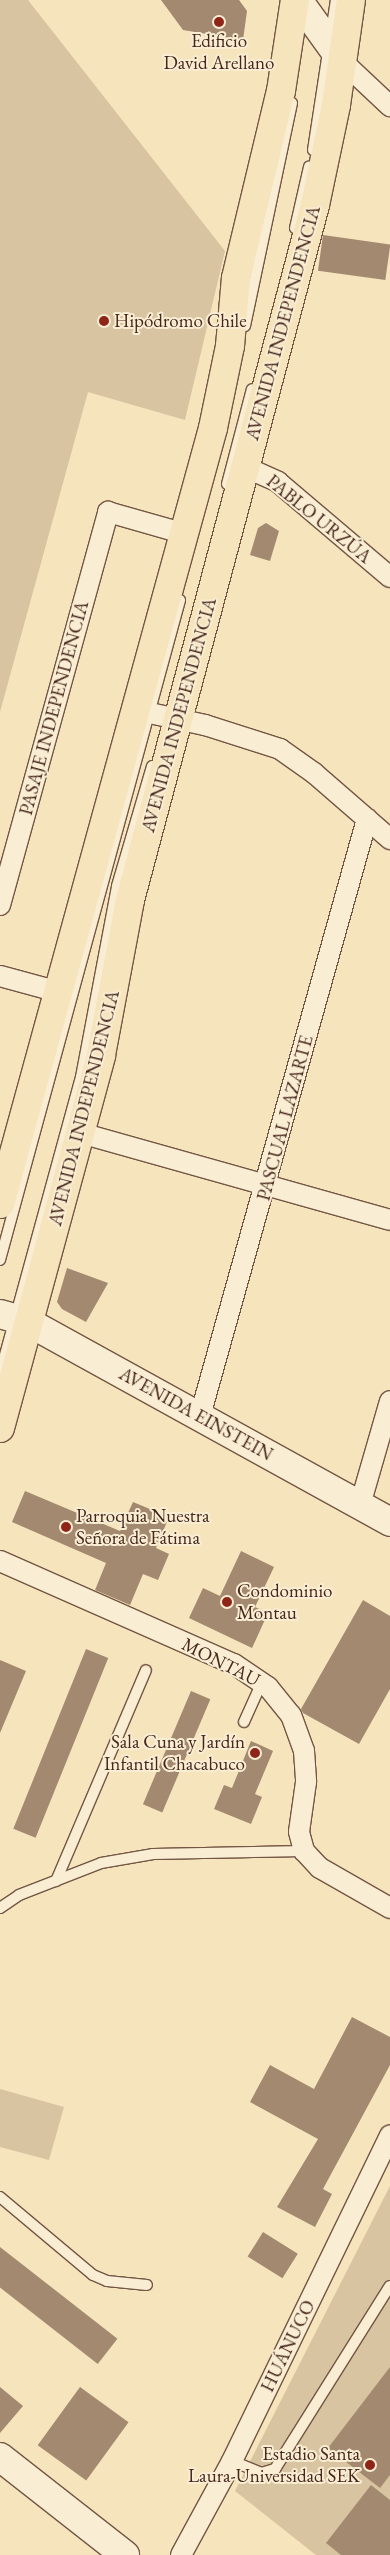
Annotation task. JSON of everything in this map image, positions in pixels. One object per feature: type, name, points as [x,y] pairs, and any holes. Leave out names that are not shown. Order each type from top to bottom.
[{"type":"main road","name":"AVENIDA INDEPENDENCIA","points":[[0,1204],[59,992],[161,715],[245,467],[315,205],[336,53],[351,0]]},
{"type":"main road","name":"AVENIDA INDEPENDENCIA","points":[[0,1428],[14,1318],[81,1133],[109,1016],[161,715],[185,534],[226,373],[236,278],[301,8]]},
{"type":"main road","points":[[301,8],[336,53]]},
{"type":"main road","name":"AVENIDA EINSTEIN","points":[[14,1318],[200,1416],[390,1522]]},
{"type":"main road","points":[[0,2457],[125,2555]]},
{"type":"street","points":[[336,53],[390,106]]},
{"type":"street","name":"PABLO URZÚA","points":[[245,467],[278,482],[390,577]]},
{"type":"street","name":"PASAJE INDEPENDENCIA","points":[[0,905],[108,512],[185,534]]},
{"type":"street","points":[[161,715],[256,739],[289,754],[390,839]]},
{"type":"street","name":"PASCUAL LAZARTE","points":[[200,1416],[367,819]]},
{"type":"street","points":[[0,976],[59,992]]},
{"type":"street","points":[[81,1133],[390,1220]]},
{"type":"street","points":[[360,1505],[390,1401]]},
{"type":"street","name":"MONTAU","points":[[0,1560],[234,1664],[262,1682],[285,1705],[301,1740],[306,1782],[299,1832],[304,1851]]},
{"type":"street","points":[[304,1851],[320,1868],[390,1908]]},
{"type":"street","name":"HUÁNUCO","points":[[181,2555],[232,2461],[390,2135]]},
{"type":"lane","points":[[291,244],[321,107],[336,53],[336,0]]},
{"type":"lane","points":[[242,342],[256,262],[294,90]]},
{"type":"lane","points":[[223,500],[255,378]]},
{"type":"lane","points":[[0,1260],[161,715],[182,592]]},
{"type":"lane","points":[[0,1373],[81,1077],[115,894],[154,758]]},
{"type":"lane","points":[[56,1881],[146,1670]]},
{"type":"lane","points":[[244,1722],[262,1682]]},
{"type":"lane","points":[[0,1908],[19,1895],[100,1863],[153,1854],[304,1851]]},
{"type":"lane","points":[[0,2197],[93,2275],[107,2281],[147,2285]]},
{"type":"lane","points":[[232,2461],[261,2473],[275,2469],[390,2286]]},
{"type":"shaded area","name":"Hipódromo Chile","points":[[0,0],[28,0],[225,251],[185,420],[88,392],[0,712]]},
{"type":"shaded area","points":[[0,2089],[64,2107],[49,2160],[0,2147]]},
{"type":"shaded area","points":[[390,2186],[390,2555],[316,2555],[235,2491]]},
{"type":"building","name":"Edificio David Arellano","points":[[161,0],[239,0],[247,11],[243,40],[183,30]]},
{"type":"building","points":[[323,235],[390,244],[385,280],[318,271]]},
{"type":"building","points":[[266,523],[279,531],[270,561],[250,555],[258,528]]},
{"type":"building","points":[[67,1268],[108,1283],[86,1322],[62,1309],[57,1302]]},
{"type":"building","points":[[25,1491],[120,1531],[133,1502],[169,1517],[156,1548],[169,1554],[158,1580],[143,1574],[130,1605],[95,1590],[106,1563],[12,1522]]},
{"type":"building","name":"Condominio Montau","points":[[241,1551],[274,1567],[255,1607],[268,1613],[252,1648],[189,1618],[203,1588],[220,1596]]},
{"type":"building","points":[[363,1600],[390,1616],[390,1689],[359,1744],[303,1713],[301,1709]]},
{"type":"building","points":[[86,1649],[108,1658],[36,1838],[13,1829]]},
{"type":"building","points":[[0,1660],[26,1671],[0,1733]]},
{"type":"building","points":[[191,1691],[210,1699],[162,1812],[143,1804]]},
{"type":"building","points":[[251,1741],[273,1751],[255,1794],[262,1797],[251,1824],[214,1809],[224,1785],[232,1788]]},
{"type":"building","points":[[352,2017],[390,2037],[390,2065],[323,2189],[332,2194],[315,2227],[277,2207],[318,2139],[250,2102],[270,2065],[314,2089]]},
{"type":"building","points":[[263,2232],[298,2254],[282,2278],[248,2257]]},
{"type":"building","points":[[0,2247],[117,2339],[98,2364],[0,2288]]},
{"type":"building","points":[[390,2367],[390,2475],[380,2488],[328,2448]]},
{"type":"building","points":[[0,2387],[23,2406],[0,2433]]},
{"type":"building","points":[[80,2387],[129,2422],[86,2481],[38,2445]]},
{"type":"building","points":[[371,2485],[390,2500],[390,2555],[341,2555],[326,2543]]},
{"type":"place","name":"Edificio David Arellano","points":[[219,22]]},
{"type":"place","name":"Hipódromo Chile","points":[[104,321]]},
{"type":"place","name":"Parroquia Nuestra Señora de Fátima","points":[[66,1527]]},
{"type":"place","name":"Condominio Montau","points":[[227,1602]]},
{"type":"place","name":"Sala Cuna y Jardín Infantil Chacabuco","points":[[255,1753]]},
{"type":"place","name":"Estadio Santa Laura-Universidad SEK","points":[[370,2465]]}]
